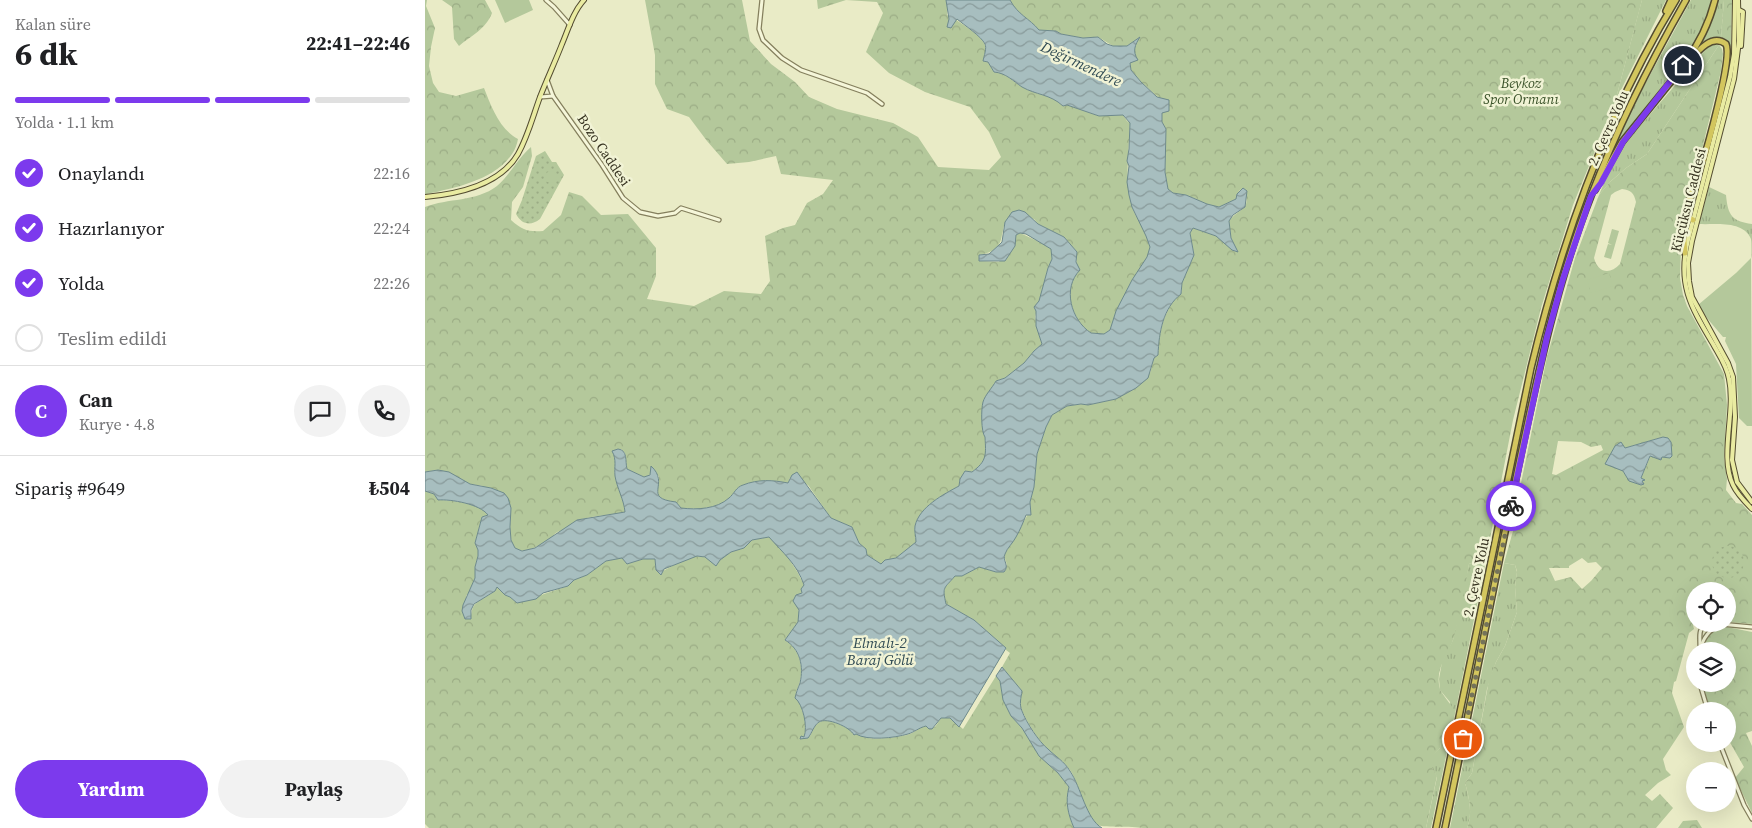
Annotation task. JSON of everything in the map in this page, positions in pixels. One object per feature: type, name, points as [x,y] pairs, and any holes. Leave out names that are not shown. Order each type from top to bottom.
[{"type":"highway","points":[[1662,24],[1671,0]]},
{"type":"highway","name":"2. Çevre Yolu","points":[[1436,828],[1529,377],[1546,308],[1573,221],[1607,134],[1633,78],[1676,0]]},
{"type":"highway","name":"2. Çevre Yolu","points":[[1445,828],[1496,574],[1545,346],[1563,279],[1591,196],[1634,95],[1686,0]]},
{"type":"highway","points":[[1677,74],[1701,37],[1711,15],[1715,0]]},
{"type":"highway","points":[[1591,196],[1601,183],[1623,142],[1677,74],[1703,47],[1711,41],[1719,40],[1726,44],[1728,52],[1725,74],[1708,144],[1688,212],[1689,218],[1696,219]]},
{"type":"highway","points":[[1685,253],[1683,238],[1685,216],[1696,184]]},
{"type":"main road","points":[[425,197],[444,196],[462,191],[498,175],[517,155],[570,25],[583,0]]},
{"type":"main road","name":"Küçüksu Caddesi","points":[[1737,0],[1741,43],[1736,69],[1696,219],[1685,253],[1684,282],[1697,317],[1727,367],[1731,394],[1732,429],[1729,474],[1732,484],[1752,509]]},
{"type":"main road","name":"Küçüksu Caddesi","points":[[1709,170],[1730,77],[1734,54],[1737,10]]},
{"type":"main road","points":[[1735,21],[1737,24],[1737,41],[1741,43]]},
{"type":"main road","name":"Küçüksu Caddesi","points":[[1689,293],[1688,263],[1696,219]]},
{"type":"main road","name":"Küçüksu Caddesi","points":[[1730,454],[1737,482],[1752,502]]},
{"type":"street","points":[[546,0],[570,25]]},
{"type":"street","points":[[762,0],[759,29],[763,40],[782,58],[801,70],[867,93],[881,104]]},
{"type":"street","points":[[547,80],[553,96]]},
{"type":"street","points":[[544,88],[553,96]]},
{"type":"street","points":[[540,97],[553,96]]},
{"type":"street","name":"Bozo Caddesi","points":[[553,96],[623,198],[640,212],[658,216],[675,212],[681,208],[719,220]]},
{"type":"street","points":[[1736,625],[1752,626]]},
{"type":"street","points":[[1703,642],[1709,632]]},
{"type":"street","points":[[1723,752],[1744,806],[1752,819]]},
{"type":"green space","points":[[425,0],[427,0],[426,6],[435,28],[429,66],[433,83],[439,92],[456,96],[484,88],[501,124],[518,139],[512,154],[505,163],[495,170],[474,182],[427,194],[425,194]]},
{"type":"green space","points":[[442,0],[485,0],[492,13],[482,28],[459,46],[454,39],[452,7]]},
{"type":"green space","points":[[495,0],[529,0],[533,10],[505,23]]},
{"type":"green space","points":[[645,0],[742,0],[750,41],[771,64],[795,82],[809,97],[837,109],[893,123],[918,137],[938,167],[989,170],[1001,157],[989,132],[970,107],[925,92],[889,73],[866,52],[883,13],[877,2],[846,0],[946,0],[948,6],[947,15],[968,28],[983,41],[986,48],[983,61],[988,62],[994,72],[1005,76],[1027,90],[1053,99],[1063,106],[1067,105],[1099,116],[1123,115],[1130,123],[1128,185],[1134,211],[1146,232],[1150,248],[1145,261],[1126,293],[1110,330],[1104,334],[1091,333],[1078,319],[1072,307],[1070,287],[1076,271],[1077,252],[1064,237],[1038,224],[1034,219],[1010,217],[1003,228],[999,244],[989,252],[979,255],[979,261],[999,262],[1016,235],[1020,233],[1051,249],[1052,259],[1035,317],[1043,344],[1005,378],[996,381],[984,400],[982,426],[985,437],[986,457],[978,468],[971,472],[965,471],[959,486],[933,502],[921,513],[915,526],[916,542],[896,558],[881,564],[867,555],[866,549],[859,543],[852,527],[831,518],[808,485],[790,478],[788,483],[760,481],[741,486],[724,502],[713,507],[700,509],[681,508],[676,502],[660,498],[658,495],[659,476],[651,473],[644,477],[627,469],[625,453],[621,449],[615,455],[615,473],[625,512],[576,521],[557,532],[552,538],[541,545],[523,550],[513,546],[511,539],[511,508],[483,486],[470,484],[438,470],[425,472],[425,207],[480,195],[489,191],[502,182],[531,147],[532,156],[523,187],[512,202],[511,220],[525,230],[543,231],[561,215],[569,192],[582,196],[601,215],[628,214],[656,248],[656,276],[647,299],[694,306],[724,291],[761,294],[770,281],[765,236],[795,225],[807,203],[823,194],[833,180],[781,174],[776,156],[749,162],[727,164],[689,117],[667,109],[655,84],[655,55]]},
{"type":"green space","points":[[817,0],[846,0],[818,9]]},
{"type":"green space","name":"Beykoz Spor Ormanı","points":[[1010,0],[1642,0],[1615,102],[1573,205],[1541,308],[1513,420],[1486,560],[1481,559],[1469,564],[1454,637],[1440,668],[1440,689],[1455,712],[1442,736],[1440,748],[1432,757],[1432,768],[1437,776],[1426,828],[1143,828],[1097,825],[1087,810],[1072,773],[1064,763],[1047,749],[1026,720],[1021,705],[1022,691],[1002,667],[1010,653],[974,620],[946,604],[945,588],[955,576],[962,576],[979,567],[996,572],[1007,565],[1004,555],[1031,509],[1030,502],[1034,487],[1037,454],[1052,415],[1067,406],[1088,405],[1116,399],[1136,388],[1141,383],[1150,373],[1154,358],[1158,355],[1164,320],[1171,305],[1182,291],[1182,283],[1194,255],[1190,233],[1193,228],[1216,236],[1237,252],[1231,238],[1229,221],[1244,208],[1247,200],[1243,188],[1239,191],[1236,199],[1219,207],[1186,195],[1173,193],[1168,189],[1165,172],[1166,129],[1162,122],[1159,98],[1131,70],[1130,63],[1139,38],[1127,46],[1113,46],[1098,37],[1083,38],[1061,34],[1056,31],[1039,30]]},
{"type":"green space","points":[[1642,0],[1666,0],[1615,102],[1640,7]]},
{"type":"green space","points":[[1691,0],[1712,0],[1708,17],[1695,44],[1613,151],[1632,108]]},
{"type":"green space","points":[[1718,0],[1724,0],[1721,37],[1712,37],[1702,42],[1714,14]]},
{"type":"green space","points":[[1724,0],[1732,0],[1731,48],[1726,40],[1721,37]]},
{"type":"green space","points":[[1715,44],[1719,45],[1647,154],[1626,168],[1599,195],[1613,162],[1622,147],[1708,47]]},
{"type":"green space","points":[[1719,45],[1723,54],[1721,71],[1697,170],[1682,212],[1680,278],[1687,306],[1724,374],[1727,405],[1724,458],[1727,479],[1726,490],[1736,503],[1742,504],[1752,515],[1752,624],[1736,623],[1736,582],[1686,582],[1686,632],[1690,632],[1672,693],[1684,727],[1663,759],[1666,770],[1671,775],[1658,783],[1645,795],[1652,801],[1660,794],[1673,808],[1656,828],[1467,828],[1470,811],[1465,783],[1472,773],[1489,680],[1505,646],[1517,612],[1515,587],[1517,571],[1515,565],[1504,563],[1513,531],[1547,357],[1575,258],[1599,195],[1626,168],[1647,154]],"holes":[[[1622,189],[1630,191],[1636,202],[1620,264],[1612,270],[1605,271],[1598,267],[1594,258],[1611,195]],[[1663,437],[1670,458],[1651,455],[1641,478],[1643,484],[1634,483],[1623,471],[1625,448]],[[1558,441],[1581,442],[1591,447],[1601,445],[1603,450],[1556,475],[1552,474]],[[1582,558],[1588,563],[1596,562],[1602,568],[1582,589],[1571,577],[1555,581],[1549,568],[1569,568],[1569,566]]]},
{"type":"green space","points":[[545,151],[552,162],[556,162],[564,175],[540,219],[533,223],[527,223],[518,218],[516,214],[536,156]]},
{"type":"green space","points":[[549,171],[553,171],[557,177],[553,183],[549,183],[545,179],[545,175]]},
{"type":"green space","points":[[1709,187],[1726,195],[1728,208],[1732,216],[1740,221],[1752,224],[1752,259],[1751,239],[1742,229],[1720,224],[1699,224]]},
{"type":"green space","points":[[1612,229],[1619,231],[1611,259],[1604,257],[1608,244],[1612,245],[1608,243]]},
{"type":"green space","points":[[1751,258],[1752,426],[1747,426],[1739,418],[1736,364],[1725,341],[1726,337],[1723,337],[1698,305]]},
{"type":"green space","points":[[1609,273],[1613,286],[1591,293],[1587,280]]},
{"type":"green space","points":[[425,491],[434,494],[438,500],[458,501],[473,505],[488,515],[482,517],[475,543],[478,556],[475,578],[470,592],[466,596],[472,615],[472,610],[477,602],[497,587],[517,603],[568,586],[574,580],[587,575],[606,561],[622,558],[627,564],[643,559],[655,559],[655,566],[663,571],[685,559],[697,556],[720,560],[731,552],[744,548],[752,540],[769,537],[784,551],[804,585],[797,605],[799,612],[798,622],[785,640],[796,651],[801,664],[801,678],[796,692],[803,714],[805,731],[804,737],[800,739],[810,736],[817,724],[823,721],[836,723],[872,739],[903,736],[925,726],[935,727],[941,718],[950,718],[963,729],[996,676],[1000,681],[1002,694],[1011,716],[1022,728],[1039,756],[1058,773],[1069,787],[1067,797],[1068,808],[1074,828],[429,828],[425,824]]},
{"type":"green space","points":[[1728,546],[1734,547],[1739,551],[1743,556],[1743,568],[1739,573],[1734,577],[1728,578],[1722,577],[1717,573],[1713,568],[1712,562],[1713,556],[1717,551],[1722,547]]},
{"type":"green space","points":[[1481,559],[1486,560],[1457,704],[1431,828],[1426,828],[1437,777],[1432,768],[1432,756],[1440,748],[1450,702],[1440,690],[1439,679],[1442,662],[1453,640],[1469,564]]},
{"type":"green space","points":[[1504,563],[1515,565],[1517,572],[1515,587],[1517,612],[1487,689],[1472,773],[1465,783],[1470,805],[1469,823],[1467,828],[1450,828]]},
{"type":"green space","points":[[1736,629],[1752,632],[1752,731],[1746,733],[1752,746],[1752,813],[1736,780],[1736,777],[1744,767],[1735,752],[1736,702],[1706,702],[1703,692],[1736,692],[1736,642],[1704,642],[1714,632],[1736,632]]},
{"type":"green space","points":[[1697,820],[1702,828],[1678,828],[1683,821]]},
{"type":"water","name":"Elmalı-2 Baraj Gölü","points":[[946,0],[1010,0],[1039,30],[1056,31],[1061,34],[1083,38],[1098,37],[1113,46],[1127,46],[1140,37],[1135,48],[1138,60],[1130,63],[1131,70],[1157,97],[1169,100],[1169,111],[1162,113],[1162,122],[1166,129],[1165,172],[1168,189],[1173,193],[1186,195],[1219,207],[1236,199],[1237,194],[1243,188],[1247,191],[1245,207],[1233,215],[1229,221],[1231,238],[1238,252],[1232,250],[1216,236],[1193,228],[1190,233],[1194,255],[1182,283],[1181,294],[1170,306],[1163,321],[1158,355],[1154,358],[1148,378],[1136,388],[1116,399],[1088,405],[1067,406],[1052,415],[1037,454],[1034,487],[1030,502],[1031,515],[1026,515],[1015,539],[1004,556],[1006,570],[1004,572],[996,572],[979,567],[962,576],[955,576],[946,586],[944,594],[946,604],[974,620],[1006,648],[959,727],[950,718],[941,718],[932,729],[926,726],[910,733],[889,738],[867,738],[854,735],[848,729],[838,724],[823,721],[816,725],[808,738],[800,739],[801,736],[804,737],[805,722],[800,705],[795,698],[800,683],[801,664],[794,648],[785,640],[798,622],[799,610],[793,601],[796,595],[802,593],[801,589],[804,585],[794,565],[769,537],[752,540],[744,548],[731,552],[720,560],[716,566],[705,557],[697,556],[664,569],[661,575],[656,570],[655,559],[643,559],[627,564],[622,558],[606,561],[587,575],[574,580],[568,586],[543,593],[536,599],[517,603],[497,587],[495,591],[474,604],[471,610],[471,619],[465,619],[462,611],[463,605],[475,578],[478,556],[475,543],[482,517],[488,515],[472,505],[457,501],[438,500],[434,494],[425,491],[425,472],[438,470],[449,472],[470,484],[491,488],[504,493],[508,498],[511,508],[511,540],[515,548],[522,551],[535,548],[577,520],[625,512],[615,476],[615,460],[612,451],[618,449],[625,454],[627,469],[644,477],[650,475],[651,466],[658,479],[658,494],[660,497],[676,502],[681,508],[700,509],[713,507],[724,502],[741,486],[760,481],[788,483],[792,475],[797,472],[831,518],[852,527],[859,543],[866,549],[867,555],[881,564],[885,560],[896,558],[916,542],[915,526],[921,513],[933,502],[959,486],[960,479],[965,471],[972,472],[981,464],[985,457],[985,437],[982,420],[984,399],[996,381],[1005,378],[1024,363],[1042,344],[1036,326],[1036,311],[1034,307],[1039,301],[1052,259],[1051,249],[1026,234],[1020,233],[1016,235],[1015,246],[1005,261],[979,261],[979,255],[989,254],[1002,242],[1005,222],[1012,212],[1019,210],[1025,212],[1038,224],[1064,237],[1077,252],[1076,262],[1080,270],[1074,277],[1070,294],[1074,312],[1078,320],[1091,333],[1104,334],[1110,330],[1116,311],[1132,280],[1147,257],[1150,247],[1132,207],[1129,195],[1127,182],[1129,166],[1127,161],[1130,123],[1123,115],[1099,116],[1067,105],[1063,106],[1053,99],[1027,90],[1006,76],[994,72],[988,62],[983,61],[986,46],[980,38],[957,19],[951,28],[947,27],[949,19]]},
{"type":"water","points":[[1663,437],[1668,438],[1671,442],[1672,456],[1670,458],[1662,457],[1661,460],[1650,456],[1641,478],[1645,480],[1642,481],[1644,484],[1641,485],[1629,481],[1623,471],[1605,464],[1615,446],[1621,442],[1625,448]]},
{"type":"water","points":[[1002,667],[1022,691],[1021,708],[1030,726],[1044,746],[1068,768],[1092,818],[1102,828],[1074,828],[1068,808],[1069,787],[1058,773],[1039,756],[1022,728],[1011,716],[1003,700],[1000,681],[996,676]]},
{"type":"way so far","points":[[1463,739],[1511,506]]},
{"type":"route","points":[[1511,506],[1547,337],[1576,237],[1591,196],[1601,183],[1614,156],[1632,129],[1683,65]]},
{"type":"water label","name":"Değirmendere","points":[[1081,64]]}]
